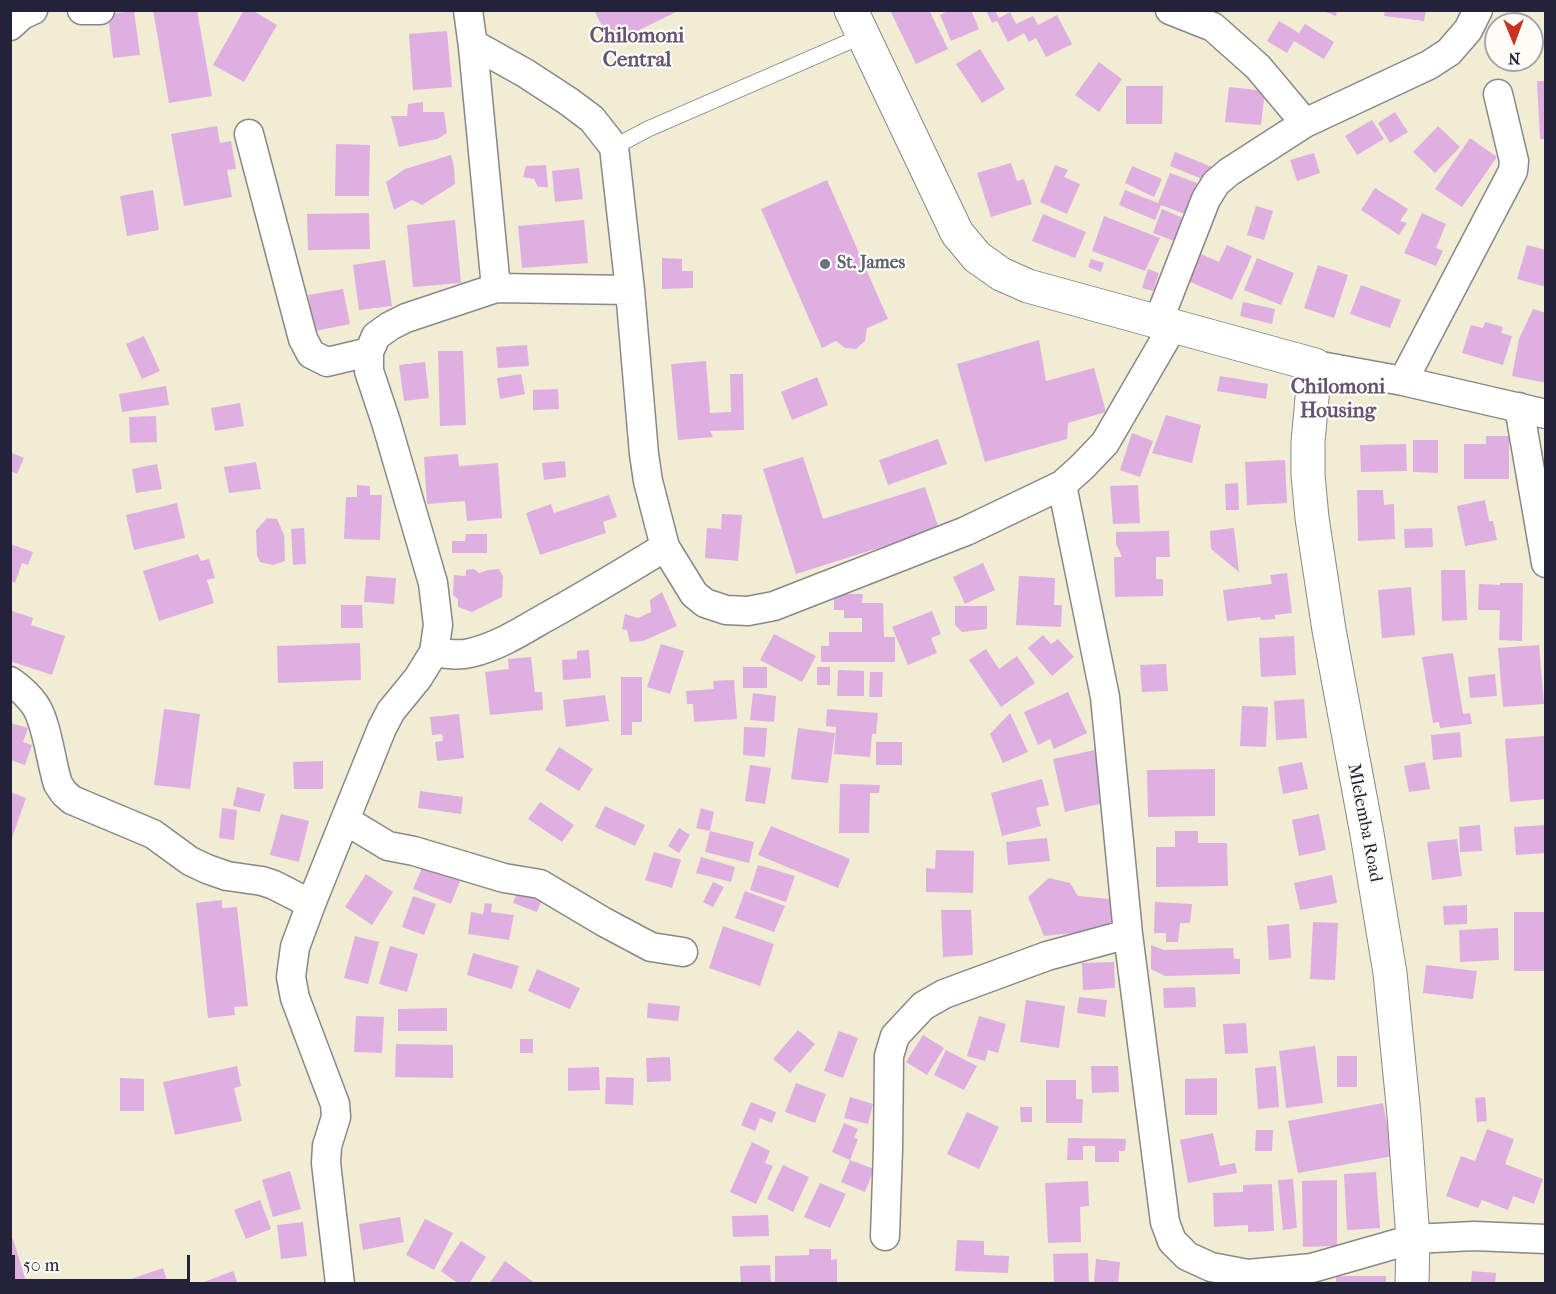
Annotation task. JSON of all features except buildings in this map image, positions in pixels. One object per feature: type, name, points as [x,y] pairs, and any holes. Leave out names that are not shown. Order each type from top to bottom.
[{"type":"street","points":[[10,26],[22,15],[33,10]]},
{"type":"street","points":[[82,10],[100,10]]},
{"type":"street","points":[[468,10],[496,288]]},
{"type":"street","points":[[1170,10],[1215,19],[1305,123]]},
{"type":"street","points":[[473,44],[525,74],[592,118],[614,147],[630,290],[645,463],[665,547],[694,594],[705,603],[726,610],[748,611],[774,606],[941,542],[1062,485],[1106,442],[1165,324],[1206,199],[1216,183],[1229,172],[1305,123],[1429,65],[1449,52],[1468,30],[1478,10]]},
{"type":"street","points":[[857,23],[957,233],[977,256],[1001,274],[1028,286],[1315,365],[1403,381],[1532,410],[1545,563]]},
{"type":"street","points":[[1403,381],[1513,171],[1514,161],[1498,94]]},
{"type":"street","points":[[249,134],[303,339],[311,354],[327,362],[369,352]]},
{"type":"street","points":[[340,1284],[326,1163],[327,1146],[333,1133],[336,1117],[335,1104],[295,998],[291,977],[295,947],[382,728],[391,711],[418,678],[434,652],[438,625],[433,583],[369,371],[369,352],[376,336],[390,326],[406,318],[496,288],[630,290]]},
{"type":"street","name":"Mlelemba Road","points":[[1315,365],[1308,442],[1312,518],[1330,641],[1390,973],[1413,1239],[1412,1284]]},
{"type":"street","points":[[1062,485],[1105,697],[1128,934],[1165,1222],[1172,1240],[1187,1257],[1211,1267],[1248,1274],[1312,1268],[1413,1239],[1474,1236],[1545,1239]]},
{"type":"street","points":[[434,652],[455,655],[468,653],[514,636],[665,547]]},
{"type":"street","points":[[10,681],[35,705],[41,717],[58,784],[72,800],[153,834],[190,861],[207,869],[227,876],[274,885],[311,904]]},
{"type":"street","points":[[345,820],[388,846],[414,851],[504,878],[540,884],[651,947],[683,952]]},
{"type":"street","points":[[885,1236],[889,1056],[895,1036],[923,1006],[944,994],[1047,956],[1128,934]]},
{"type":"lane","points":[[614,147],[857,23]]},
{"type":"place","name":"St. James","points":[[825,264]]},
{"type":"district","name":"Chilomoni Central","points":[[637,49]]},
{"type":"district","name":"Chilomoni Housing","points":[[1338,400]]}]
